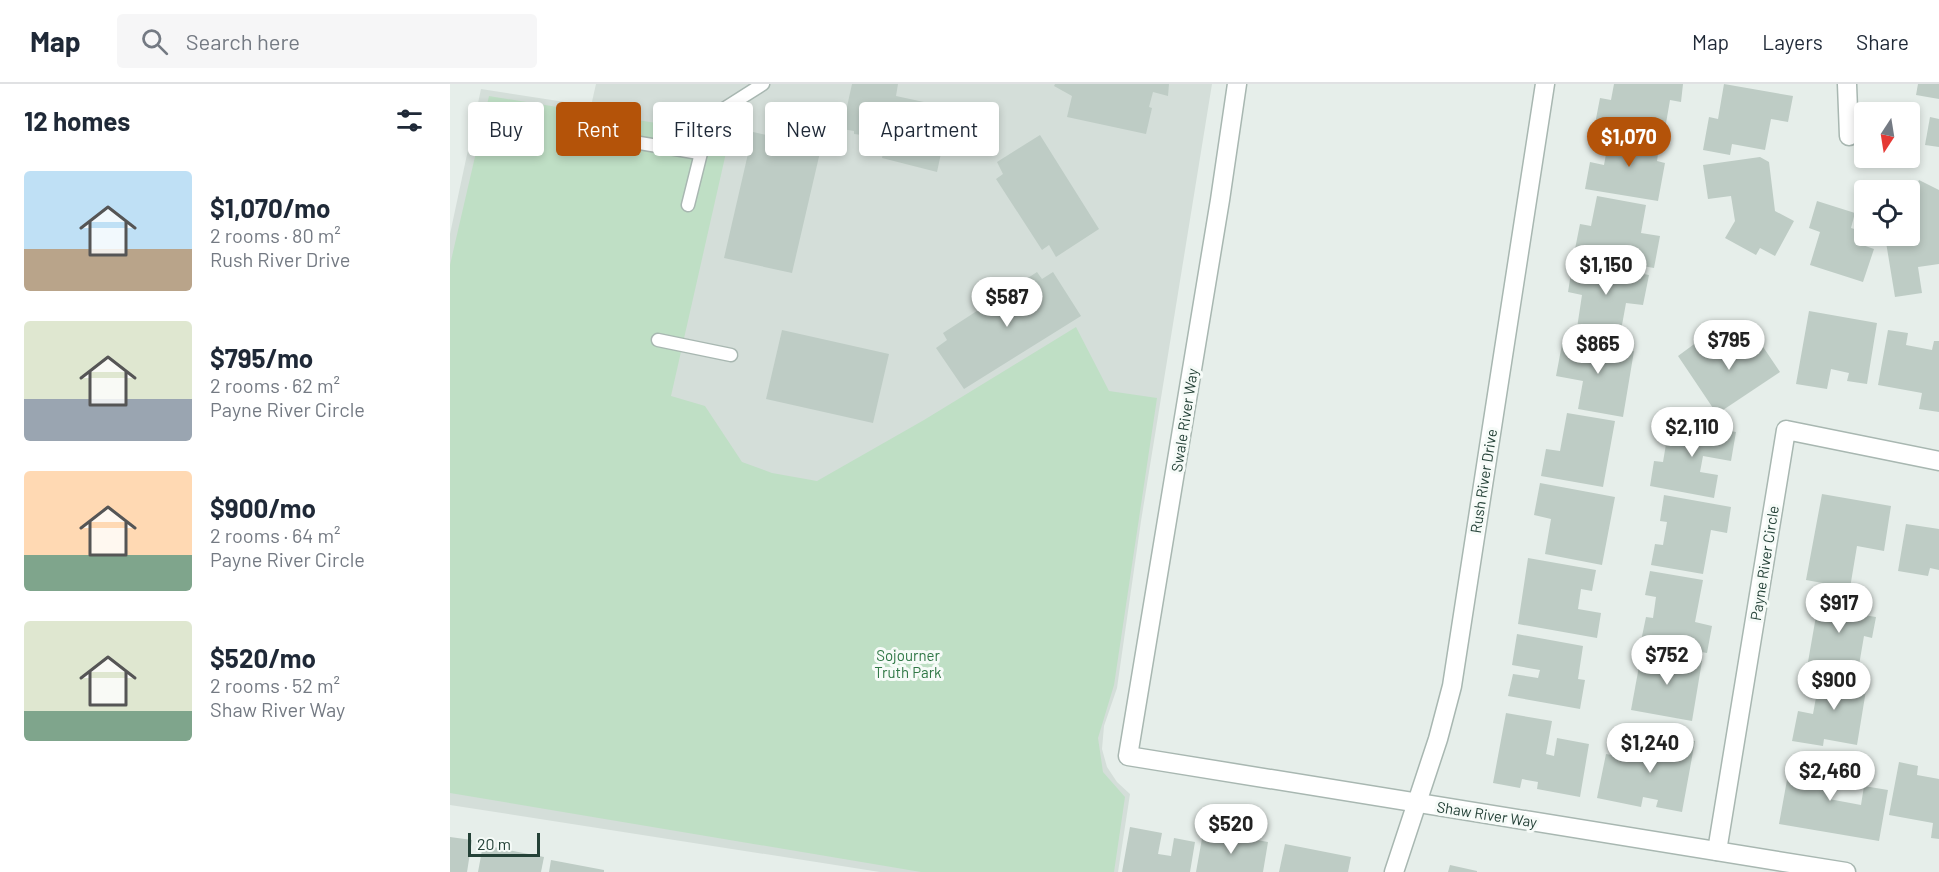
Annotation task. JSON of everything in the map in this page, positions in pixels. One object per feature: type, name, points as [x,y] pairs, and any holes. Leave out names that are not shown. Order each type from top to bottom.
[{"type":"street","name":"Swale River Way","points":[[1128,756],[1237,84]]},
{"type":"street","name":"Rush River Drive","points":[[1394,872],[1438,739],[1452,686],[1545,84]]},
{"type":"street","points":[[1847,84],[1849,136]]},
{"type":"street","name":"Payne River Circle","points":[[1717,851],[1786,430],[1939,461]]},
{"type":"street","name":"Shaw River Way","points":[[1128,756],[1846,872]]},
{"type":"lane","points":[[735,102],[763,84]]},
{"type":"lane","points":[[688,205],[698,156]]},
{"type":"lane","points":[[658,339],[731,355]]},
{"type":"shaded area","name":"Sojourner Truth Park","points":[[596,84],[1212,84],[1141,521],[1117,688],[1104,726],[1102,749],[1107,767],[1117,782],[1130,794],[1118,872],[880,872],[450,805],[450,234],[468,150],[468,156],[544,156],[544,102],[478,102],[481,89],[565,102],[556,102],[556,156],[641,156],[641,102],[592,102]]},
{"type":"green space","name":"Sojourner Truth Park","points":[[489,96],[526,102],[488,102]]},
{"type":"green space","name":"Sojourner Truth Park","points":[[544,105],[556,107],[556,156],[641,156],[641,121],[653,123],[653,156],[725,156],[671,396],[705,406],[742,462],[772,473],[817,481],[924,420],[1076,327],[1109,391],[1157,398],[1114,685],[1098,738],[1103,772],[1125,797],[1114,872],[921,872],[450,793],[450,265],[475,156],[544,156]]},
{"type":"building","points":[[852,84],[898,84],[896,96],[924,102],[859,102],[859,135],[847,130],[847,106]]},
{"type":"building","points":[[1055,84],[1169,84],[1168,96],[1153,92],[1146,134],[1067,117],[1072,96],[1054,86]]},
{"type":"building","points":[[1614,84],[1683,84],[1681,102],[1670,100],[1664,135],[1595,124],[1600,98],[1611,100]]},
{"type":"building","points":[[1724,84],[1793,96],[1788,122],[1771,119],[1765,150],[1732,144],[1730,155],[1703,150],[1709,117],[1718,119]]},
{"type":"building","points":[[1918,84],[1939,84],[1939,99],[1916,95]]},
{"type":"building","points":[[1930,117],[1939,119],[1939,147],[1925,145]]},
{"type":"building","points":[[753,132],[765,135],[765,156],[819,156],[792,273],[724,258],[747,156],[753,156]]},
{"type":"building","points":[[1610,132],[1660,140],[1657,161],[1665,163],[1658,201],[1585,189],[1590,162],[1604,165]]},
{"type":"building","points":[[1040,135],[1099,229],[1056,257],[1049,245],[1042,250],[996,179],[1003,174],[997,162]]},
{"type":"building","points":[[882,156],[940,156],[937,172],[882,158]]},
{"type":"building","points":[[1760,157],[1769,162],[1775,211],[1794,221],[1775,256],[1760,248],[1756,255],[1725,238],[1735,221],[1731,196],[1708,199],[1703,165]]},
{"type":"building","points":[[1920,180],[1939,190],[1939,264],[1918,267],[1922,293],[1895,297],[1887,246],[1920,246]]},
{"type":"building","points":[[1597,196],[1646,205],[1641,233],[1660,236],[1654,268],[1574,254],[1580,224],[1591,226]]},
{"type":"building","points":[[1817,201],[1854,213],[1851,228],[1854,229],[1854,246],[1874,249],[1863,282],[1810,265],[1820,232],[1809,228]]},
{"type":"building","points":[[1573,261],[1649,275],[1643,305],[1626,303],[1620,336],[1577,328],[1582,295],[1568,292]]},
{"type":"building","points":[[1037,272],[1042,279],[1053,272],[1081,316],[964,389],[936,348],[947,340],[943,333]]},
{"type":"building","points":[[1809,311],[1877,323],[1867,384],[1847,381],[1849,373],[1831,369],[1827,389],[1796,384]]},
{"type":"building","points":[[782,330],[889,354],[873,423],[766,399]]},
{"type":"building","points":[[1888,330],[1908,333],[1906,345],[1932,350],[1934,341],[1939,341],[1939,412],[1919,409],[1922,393],[1878,385]]},
{"type":"building","points":[[1755,335],[1780,372],[1717,414],[1678,356],[1697,342],[1707,357],[1735,338],[1740,344]]},
{"type":"building","points":[[1563,339],[1634,351],[1623,417],[1578,409],[1583,381],[1556,376]]},
{"type":"building","points":[[1567,413],[1615,421],[1603,487],[1541,476],[1546,449],[1560,451]]},
{"type":"building","points":[[1670,420],[1736,432],[1731,461],[1703,456],[1700,472],[1718,475],[1714,498],[1650,486],[1654,461],[1663,462]]},
{"type":"building","points":[[1540,483],[1615,497],[1602,565],[1545,554],[1551,519],[1534,515]]},
{"type":"building","points":[[1822,494],[1891,506],[1884,551],[1857,546],[1850,588],[1806,580]]},
{"type":"building","points":[[1664,495],[1731,507],[1727,533],[1711,530],[1703,574],[1651,565],[1655,544],[1663,545],[1667,522],[1660,521]]},
{"type":"building","points":[[1906,524],[1939,529],[1939,570],[1930,568],[1928,576],[1898,571]]},
{"type":"building","points":[[1528,558],[1596,570],[1592,591],[1581,589],[1578,609],[1601,613],[1597,638],[1518,624]]},
{"type":"building","points":[[1650,571],[1703,580],[1695,622],[1712,626],[1707,653],[1641,641],[1646,617],[1653,618],[1656,597],[1645,595]]},
{"type":"building","points":[[1820,593],[1848,598],[1845,612],[1876,617],[1872,638],[1864,636],[1858,671],[1808,662]]},
{"type":"building","points":[[1517,634],[1583,646],[1578,679],[1585,680],[1580,709],[1508,696],[1513,674],[1538,678],[1540,670],[1512,665]]},
{"type":"building","points":[[1642,650],[1702,661],[1692,721],[1631,710]]},
{"type":"building","points":[[1821,670],[1868,678],[1857,745],[1824,739],[1823,746],[1792,741],[1798,711],[1813,714]]},
{"type":"building","points":[[1506,713],[1552,721],[1546,754],[1554,756],[1557,738],[1589,744],[1580,797],[1537,789],[1538,782],[1522,779],[1520,788],[1493,783]]},
{"type":"building","points":[[1650,732],[1695,741],[1682,812],[1656,807],[1658,800],[1643,797],[1641,807],[1597,798],[1606,754],[1645,761]]},
{"type":"building","points":[[1791,758],[1849,768],[1845,790],[1830,787],[1829,799],[1861,805],[1864,786],[1888,790],[1879,841],[1779,824]]},
{"type":"building","points":[[1899,762],[1918,766],[1917,775],[1939,779],[1939,839],[1931,838],[1933,823],[1889,815]]},
{"type":"building","points":[[1130,827],[1162,833],[1158,854],[1171,856],[1174,838],[1195,842],[1190,872],[1122,872]]},
{"type":"building","points":[[1203,833],[1240,840],[1241,837],[1268,842],[1263,872],[1196,872]]},
{"type":"building","points":[[450,837],[472,840],[467,872],[450,872]]},
{"type":"building","points":[[1285,844],[1351,857],[1348,872],[1279,872]]},
{"type":"building","points":[[483,845],[544,857],[541,872],[478,872]]},
{"type":"building","points":[[551,860],[604,870],[604,872],[549,872]]},
{"type":"building","points":[[1450,865],[1477,871],[1477,872],[1448,872]]}]
